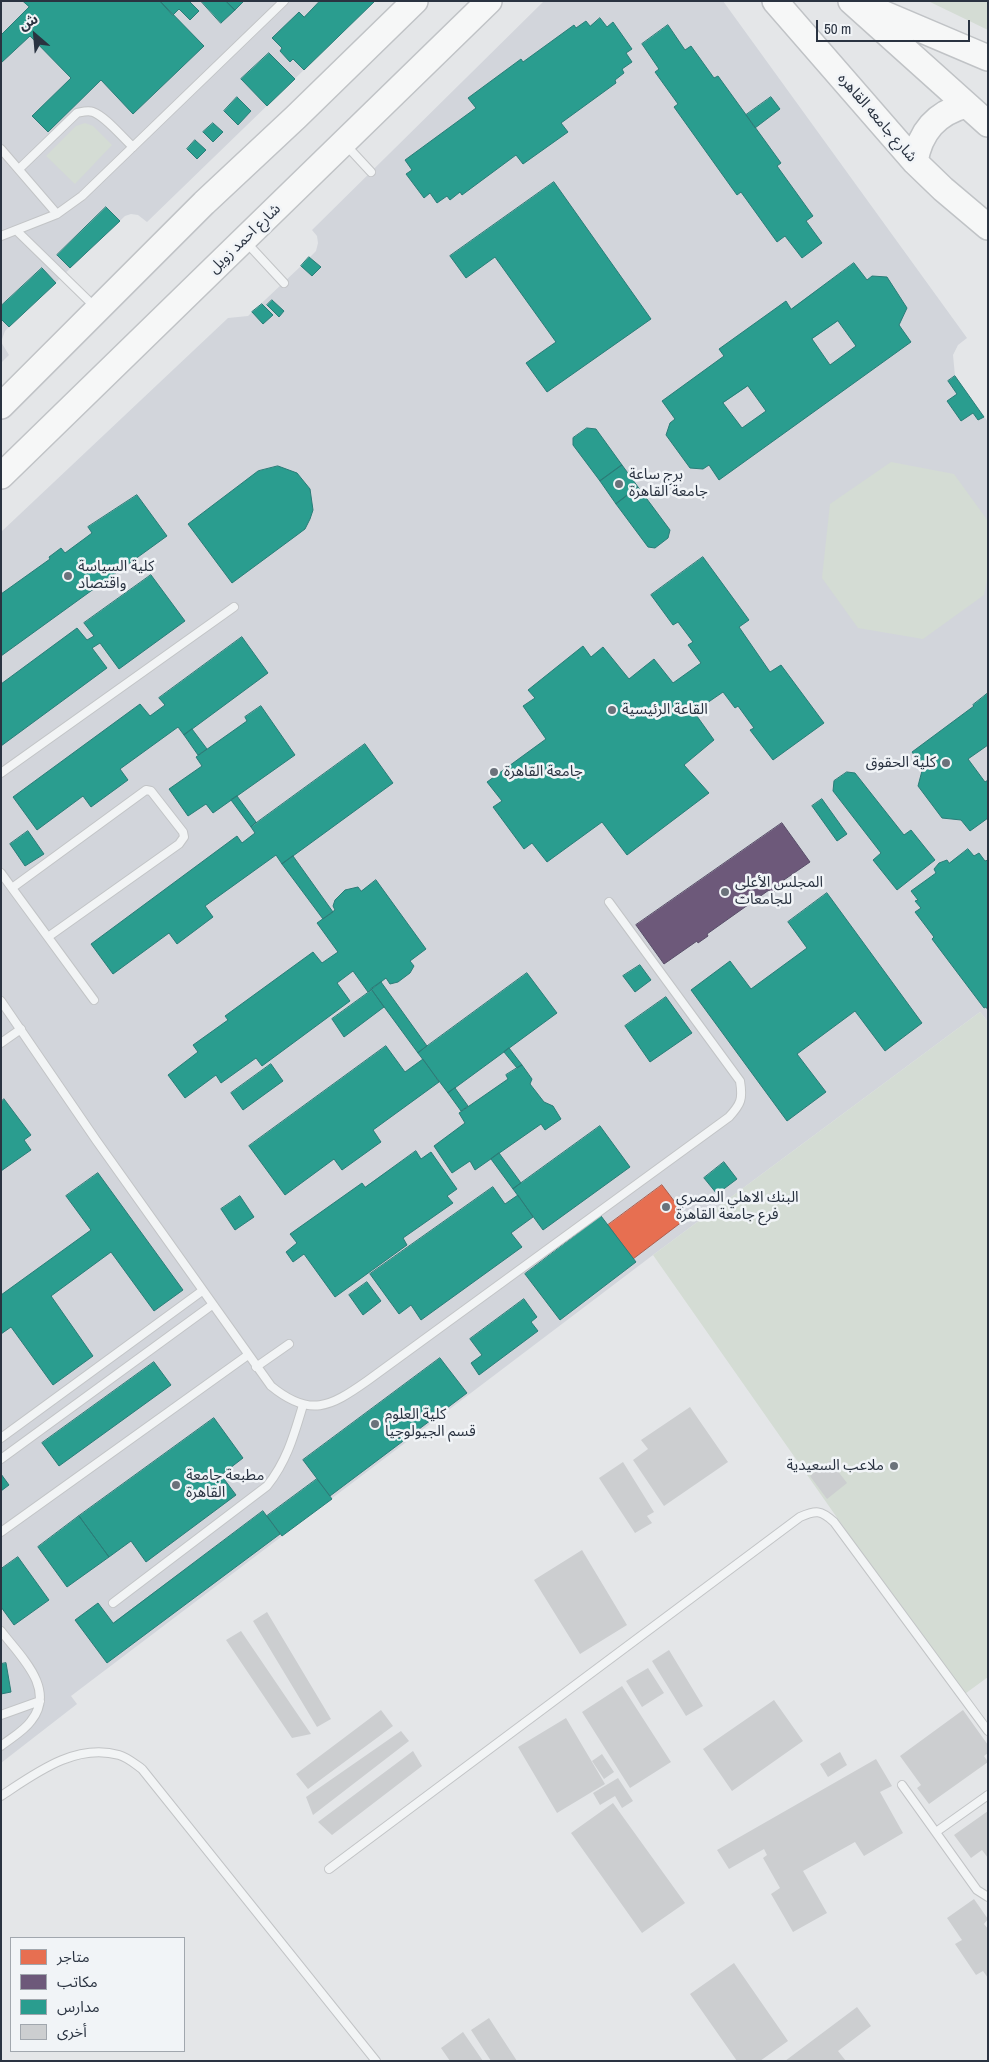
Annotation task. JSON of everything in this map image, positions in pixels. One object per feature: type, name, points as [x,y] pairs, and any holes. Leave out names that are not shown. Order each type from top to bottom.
[{"type":"main road","points":[[1,406],[204,203],[416,1]]},
{"type":"main road","name":"شارع جامعه القاهره","points":[[775,1],[915,162],[943,189],[988,227]]},
{"type":"main road","points":[[853,1],[988,58]]},
{"type":"main road","points":[[853,1],[988,124]]},
{"type":"main road","name":"شارع احمد زويل","points":[[1,476],[344,143],[485,3]]},
{"type":"main road","points":[[915,162],[917,148],[931,124],[941,115],[966,105]]},
{"type":"lane","points":[[1,236],[57,214],[82,196],[284,1]]},
{"type":"lane","points":[[19,169],[77,113],[84,111],[100,116],[133,147]]},
{"type":"lane","points":[[344,143],[371,172]]},
{"type":"lane","points":[[2,152],[57,214]]},
{"type":"lane","points":[[17,231],[98,310]]},
{"type":"lane","points":[[244,239],[284,282]]},
{"type":"lane","points":[[1,773],[234,607]]},
{"type":"lane","points":[[12,888],[146,790],[151,790],[183,832],[184,838],[179,844],[48,937]]},
{"type":"lane","points":[[1,873],[94,1000]]},
{"type":"lane","points":[[1,1001],[202,1291],[271,1386],[285,1398],[303,1405],[322,1406],[340,1400],[729,1118],[738,1108],[742,1094],[740,1081],[609,902]]},
{"type":"lane","points":[[1,1044],[20,1029]]},
{"type":"lane","points":[[1,1438],[202,1291]]},
{"type":"lane","points":[[1,1458],[212,1305]]},
{"type":"lane","points":[[256,1367],[289,1344]]},
{"type":"lane","points":[[1,1532],[248,1355]]},
{"type":"lane","points":[[113,1603],[267,1486],[281,1468],[287,1456],[303,1405]]},
{"type":"lane","points":[[328,1869],[800,1517],[812,1512],[824,1513],[834,1522],[988,1731]]},
{"type":"lane","points":[[1,1631],[37,1678],[40,1689],[40,1701],[37,1712],[31,1722],[1,1746]]},
{"type":"lane","points":[[1,1715],[40,1701]]},
{"type":"lane","points":[[1,1796],[44,1769],[71,1756],[96,1750],[121,1755],[142,1768],[376,2061]]},
{"type":"lane","points":[[902,1785],[977,1890],[988,1897]]},
{"type":"lane","points":[[936,1832],[988,1795]]},
{"type":"shaded area","points":[[1,1],[375,1],[147,222],[138,215],[131,214],[125,216],[5,331],[1,342]]},
{"type":"shaded area","name":"جامعة القاهرة","points":[[544,1],[723,1],[967,338],[958,345],[953,355],[955,376],[988,422],[988,1022],[980,1012],[653,1255],[71,1696],[77,1704],[1,1763],[1,532],[228,318],[248,316],[301,266],[316,251],[317,236],[312,230]]},
{"type":"shaded area","points":[[928,1],[988,1],[988,30]]},
{"type":"shaded area","points":[[85,123],[93,126],[112,145],[75,184],[46,156],[76,126]]},
{"type":"shaded area","points":[[1,342],[9,355],[1,363]]},
{"type":"shaded area","points":[[891,462],[954,474],[988,521],[988,574],[984,595],[923,639],[858,628],[822,578],[830,504]]},
{"type":"shaded area","name":"ملاعب السعيدية","points":[[980,1012],[988,1022],[988,1677],[962,1696],[653,1255]]},
{"type":"building: متاجر","points":[[662,1185],[687,1218],[633,1259],[608,1225]]},
{"type":"building: مكاتب","name":"المجلس الأعلى للجامعات","points":[[782,823],[810,862],[778,884],[781,887],[771,894],[769,890],[707,934],[708,936],[698,943],[697,941],[664,964],[636,925]]},
{"type":"building: مدارس","points":[[23,1],[160,1],[204,46],[133,114],[101,80],[48,132],[32,116],[71,78],[30,36],[1,63],[1,35],[29,7]]},
{"type":"building: مدارس","points":[[160,1],[189,1],[199,11],[190,20],[179,9],[173,15]]},
{"type":"building: مدارس","points":[[201,1],[226,1],[235,10],[221,23]]},
{"type":"building: مدارس","points":[[226,1],[244,1],[235,10]]},
{"type":"building: مدارس","points":[[320,1],[375,1],[304,70],[293,59],[290,62],[280,51],[282,48],[272,38],[299,12],[304,17]]},
{"type":"building: مدارس","points":[[600,18],[607,27],[613,22],[632,49],[626,53],[632,62],[622,69],[624,73],[615,80],[616,83],[561,123],[568,132],[523,164],[516,155],[462,195],[460,192],[450,200],[447,196],[437,203],[430,193],[424,198],[406,174],[412,170],[405,160],[476,108],[468,98],[521,59],[523,62],[574,25],[576,28],[586,21],[590,26]]},
{"type":"building: مدارس","points":[[668,25],[685,50],[691,46],[714,78],[718,76],[781,163],[777,166],[813,216],[806,221],[822,243],[802,258],[785,236],[777,242],[741,192],[737,195],[674,107],[678,104],[655,72],[659,69],[642,44]]},
{"type":"building: مدارس","points":[[269,53],[295,79],[267,106],[241,79]]},
{"type":"building: مدارس","points":[[237,97],[251,111],[238,125],[224,111]]},
{"type":"building: مدارس","points":[[771,97],[780,109],[755,128],[746,115]]},
{"type":"building: مدارس","points":[[213,123],[223,132],[213,142],[203,132]]},
{"type":"building: مدارس","points":[[195,140],[206,150],[197,159],[187,149]]},
{"type":"building: مدارس","points":[[554,182],[651,319],[547,392],[526,363],[556,342],[495,257],[466,278],[450,256]]},
{"type":"building: مدارس","points":[[106,207],[120,221],[70,268],[57,255]]},
{"type":"building: مدارس","points":[[309,257],[321,267],[312,276],[301,266]]},
{"type":"building: مدارس","points":[[854,263],[867,280],[872,276],[887,277],[907,308],[899,325],[911,342],[719,480],[709,465],[703,469],[690,468],[666,435],[670,423],[675,419],[662,401],[724,356],[719,349],[786,301],[791,309]],"holes":[[[838,321],[856,346],[830,365],[812,339]],[[748,386],[766,411],[742,428],[723,403]]]},
{"type":"building: مدارس","points":[[42,268],[56,283],[9,327],[1,319],[1,306]]},
{"type":"building: مدارس","points":[[272,300],[284,311],[279,317],[267,305]]},
{"type":"building: مدارس","points":[[262,304],[273,315],[263,324],[252,312]]},
{"type":"building: مدارس","points":[[955,376],[984,417],[978,420],[973,413],[961,421],[947,401],[957,394],[948,381]]},
{"type":"building: مدارس","points":[[587,428],[596,429],[622,465],[600,481],[573,445],[573,438]]},
{"type":"building: مدارس","name":"برج ساعة جامعة القاهرة","points":[[622,465],[638,487],[616,504],[600,481]]},
{"type":"building: مدارس","points":[[278,466],[297,473],[310,489],[313,510],[310,519],[305,529],[232,583],[188,524],[258,471]]},
{"type":"building: مدارس","points":[[638,487],[670,530],[668,538],[655,548],[648,547],[616,504]]},
{"type":"building: مدارس","name":"كلية السياسة واقتصاد","points":[[137,495],[167,536],[1,656],[1,594],[50,559],[49,557],[61,548],[65,553],[92,533],[88,527]]},
{"type":"building: مدارس","name":"القاعة الرئيسية","points":[[703,557],[749,620],[739,627],[770,672],[781,665],[824,723],[773,760],[750,730],[754,728],[738,706],[735,708],[723,692],[694,712],[714,740],[684,765],[709,793],[627,855],[602,822],[547,862],[532,843],[524,849],[493,807],[502,801],[487,782],[546,739],[523,706],[535,698],[528,690],[583,646],[591,657],[603,647],[629,679],[654,659],[673,683],[701,663],[688,645],[693,642],[678,622],[673,625],[651,595]]},
{"type":"building: مدارس","points":[[151,575],[185,621],[119,669],[100,643],[92,648],[107,668],[1,746],[1,684],[77,628],[87,640],[94,636],[84,623]]},
{"type":"building: مدارس","points":[[242,637],[268,673],[184,735],[178,727],[120,769],[128,780],[91,807],[83,796],[37,830],[13,797],[140,704],[150,716],[165,705],[159,698]]},
{"type":"building: مدارس","name":"كلية الحقوق","points":[[988,693],[988,745],[968,759],[985,782],[988,780],[988,818],[970,831],[961,820],[942,818],[918,786],[923,767],[912,752],[974,706]]},
{"type":"building: مدارس","points":[[261,706],[295,755],[213,813],[206,804],[188,816],[169,789],[202,766],[196,757],[247,721],[245,717]]},
{"type":"building: مدارس","points":[[192,729],[207,749],[198,755],[184,735]]},
{"type":"building: مدارس","points":[[365,744],[393,783],[282,864],[276,855],[205,906],[213,917],[177,944],[169,933],[113,974],[91,944],[237,836],[242,843],[255,833],[251,827]]},
{"type":"building: مدارس","points":[[847,772],[855,773],[904,835],[911,830],[935,860],[897,890],[873,860],[881,853],[833,791],[834,781]]},
{"type":"building: مدارس","points":[[237,796],[256,822],[251,827],[231,800]]},
{"type":"building: مدارس","points":[[822,799],[847,834],[837,841],[812,806]]},
{"type":"building: مدارس","points":[[28,831],[44,854],[25,866],[10,844]]},
{"type":"building: مدارس","points":[[968,849],[974,856],[979,853],[985,861],[988,860],[988,1010],[986,1007],[984,1008],[932,939],[934,937],[915,912],[921,908],[915,901],[918,900],[911,891],[936,873],[934,869],[939,863],[947,860],[949,863]]},
{"type":"building: مدارس","points":[[293,856],[333,912],[323,919],[282,864]]},
{"type":"building: مدارس","points":[[376,880],[426,949],[410,961],[414,966],[410,973],[398,982],[390,984],[386,978],[368,992],[353,971],[337,983],[350,1001],[262,1066],[256,1058],[221,1083],[216,1075],[185,1098],[168,1075],[198,1052],[193,1045],[228,1020],[225,1016],[313,952],[322,963],[338,952],[317,923],[335,910],[333,906],[335,900],[345,890],[358,887],[361,891]]},
{"type":"building: مدارس","points":[[827,893],[922,1023],[885,1051],[855,1011],[797,1054],[826,1092],[787,1121],[691,990],[730,961],[751,989],[807,948],[788,922]]},
{"type":"building: مدارس","points":[[640,965],[651,980],[635,992],[623,976]]},
{"type":"building: مدارس","points":[[527,973],[557,1013],[448,1093],[418,1053]]},
{"type":"building: مدارس","points":[[381,982],[427,1046],[418,1053],[371,989]]},
{"type":"building: مدارس","points":[[372,990],[384,1007],[344,1037],[332,1019]]},
{"type":"building: مدارس","points":[[666,997],[692,1033],[650,1062],[625,1026]]},
{"type":"building: مدارس","points":[[386,1046],[405,1072],[423,1059],[439,1082],[373,1130],[381,1142],[342,1170],[334,1159],[285,1195],[249,1146]]},
{"type":"building: مدارس","points":[[509,1048],[522,1065],[517,1068],[504,1052]]},
{"type":"building: مدارس","points":[[271,1064],[283,1081],[243,1110],[231,1093]]},
{"type":"building: مدارس","points":[[522,1065],[532,1079],[530,1084],[544,1102],[553,1106],[561,1119],[545,1130],[541,1124],[475,1170],[470,1161],[452,1173],[434,1146],[465,1123],[459,1113],[508,1079],[506,1075]]},
{"type":"building: مدارس","points":[[455,1088],[468,1106],[461,1111],[448,1093]]},
{"type":"building: مدارس","points":[[4,1099],[31,1135],[24,1140],[31,1150],[1,1171],[1,1102]]},
{"type":"building: مدارس","points":[[600,1126],[630,1167],[543,1230],[513,1189]]},
{"type":"building: مدارس","points":[[416,1151],[421,1159],[431,1152],[457,1189],[447,1196],[453,1203],[403,1238],[407,1245],[335,1297],[304,1254],[293,1262],[286,1252],[297,1243],[290,1234],[362,1183],[365,1187]]},
{"type":"building: مدارس","points":[[499,1153],[521,1183],[513,1189],[491,1159]]},
{"type":"building: مدارس","points":[[724,1162],[737,1179],[717,1194],[704,1178]]},
{"type":"building: مدارس","points":[[98,1173],[183,1290],[154,1311],[111,1252],[51,1296],[93,1356],[53,1385],[11,1327],[1,1334],[1,1295],[91,1230],[66,1196]]},
{"type":"building: مدارس","points":[[493,1187],[505,1204],[518,1195],[533,1217],[511,1233],[522,1247],[421,1320],[411,1305],[399,1314],[370,1274]]},
{"type":"building: مدارس","points":[[240,1196],[254,1217],[235,1230],[221,1209]]},
{"type":"building: مدارس","points":[[601,1216],[636,1262],[560,1320],[525,1274]]},
{"type":"building: مدارس","points":[[367,1282],[381,1301],[363,1315],[349,1295]]},
{"type":"building: مدارس","points":[[524,1299],[537,1317],[531,1322],[538,1331],[479,1375],[471,1363],[482,1355],[470,1339]]},
{"type":"building: مدارس","points":[[440,1358],[467,1393],[330,1496],[303,1460]]},
{"type":"building: مدارس","points":[[154,1362],[171,1385],[59,1466],[42,1443]]},
{"type":"building: مدارس","name":"مطبعة جامعة القاهرة","points":[[214,1418],[243,1458],[221,1475],[236,1495],[146,1562],[131,1541],[109,1557],[79,1516]]},
{"type":"building: مدارس","points":[[1,1474],[9,1485],[1,1491]]},
{"type":"building: مدارس","points":[[317,1479],[332,1499],[282,1536],[267,1516]]},
{"type":"building: مدارس","points":[[263,1511],[280,1534],[107,1663],[75,1620],[98,1603],[113,1623]]},
{"type":"building: مدارس","points":[[79,1516],[109,1557],[67,1587],[38,1547]]},
{"type":"building: مدارس","points":[[18,1557],[49,1600],[14,1625],[1,1607],[1,1569]]},
{"type":"building: مدارس","points":[[6,1663],[11,1692],[1,1694],[1,1664]]},
{"type":"building: أخرى","points":[[690,1407],[728,1462],[664,1506],[633,1460],[648,1449],[641,1440]]},
{"type":"building: أخرى","points":[[830,1461],[847,1483],[827,1499],[810,1476]]},
{"type":"building: أخرى","points":[[623,1462],[654,1512],[647,1516],[652,1523],[635,1533],[599,1478]]},
{"type":"building: أخرى","points":[[582,1550],[627,1625],[580,1654],[534,1580]]},
{"type":"building: أخرى","points":[[267,1612],[331,1719],[317,1727],[253,1621]]},
{"type":"building: أخرى","points":[[241,1631],[311,1734],[292,1738],[226,1640]]},
{"type":"building: أخرى","points":[[669,1650],[703,1706],[686,1716],[652,1661]]},
{"type":"building: أخرى","points":[[648,1668],[664,1693],[642,1707],[626,1681]]},
{"type":"building: أخرى","points":[[622,1686],[671,1762],[630,1788],[582,1712]]},
{"type":"building: أخرى","points":[[774,1700],[803,1741],[732,1791],[703,1749]]},
{"type":"building: أخرى","points":[[381,1710],[393,1726],[308,1789],[296,1774]]},
{"type":"building: أخرى","points":[[963,1710],[988,1745],[988,1753],[984,1756],[988,1762],[929,1804],[917,1788],[921,1785],[900,1756]]},
{"type":"building: أخرى","points":[[566,1718],[605,1784],[557,1813],[518,1747]]},
{"type":"building: أخرى","points":[[401,1731],[409,1741],[313,1815],[306,1797]]},
{"type":"building: أخرى","points":[[413,1751],[422,1766],[332,1835],[318,1822]]},
{"type":"building: أخرى","points":[[840,1752],[847,1765],[828,1777],[820,1764]]},
{"type":"building: أخرى","points":[[602,1754],[614,1772],[604,1779],[592,1761]]},
{"type":"building: أخرى","points":[[876,1759],[892,1786],[880,1792],[903,1833],[864,1856],[855,1842],[803,1871],[827,1913],[793,1932],[771,1894],[780,1888],[763,1858],[767,1855],[764,1849],[729,1869],[717,1850]]},
{"type":"building: أخرى","points":[[618,1778],[633,1801],[622,1808],[615,1796],[600,1805],[593,1793]]},
{"type":"building: أخرى","points":[[613,1803],[685,1903],[642,1933],[571,1833]]},
{"type":"building: أخرى","points":[[988,1811],[988,1858],[982,1850],[971,1858],[954,1835]]},
{"type":"building: أخرى","points":[[974,1899],[988,1919],[984,1924],[988,1929],[988,1978],[983,1971],[976,1975],[955,1944],[962,1940],[947,1918]]},
{"type":"building: أخرى","points":[[734,1963],[788,2041],[760,2061],[737,2061],[690,1994]]},
{"type":"building: أخرى","points":[[857,2007],[871,2026],[838,2051],[846,2061],[785,2061]]},
{"type":"building: أخرى","points":[[489,2018],[517,2061],[491,2061],[471,2030]]},
{"type":"building: أخرى","points":[[463,2032],[483,2061],[450,2061],[441,2048]]},
{"type":"place","name":"برج ساعة جامعة القاهرة","points":[[619,484]]},
{"type":"place","name":"كلية السياسة واقتصاد","points":[[68,576]]},
{"type":"place","name":"القاعة الرئيسية","points":[[612,710]]},
{"type":"place","name":"كلية الحقوق","points":[[946,763]]},
{"type":"place","name":"جامعة القاهرة","points":[[494,772]]},
{"type":"place","name":"المجلس الأعلى للجامعات","points":[[725,892]]},
{"type":"place","name":"البنك الاهلي المصري فرع جامعة القاهرة","points":[[666,1207]]},
{"type":"place","name":"كلية العلوم قسم الجيولوجيا","points":[[375,1424]]},
{"type":"place","name":"ملاعب السعيدية","points":[[894,1466]]},
{"type":"place","name":"مطبعة جامعة القاهرة","points":[[176,1485]]}]
